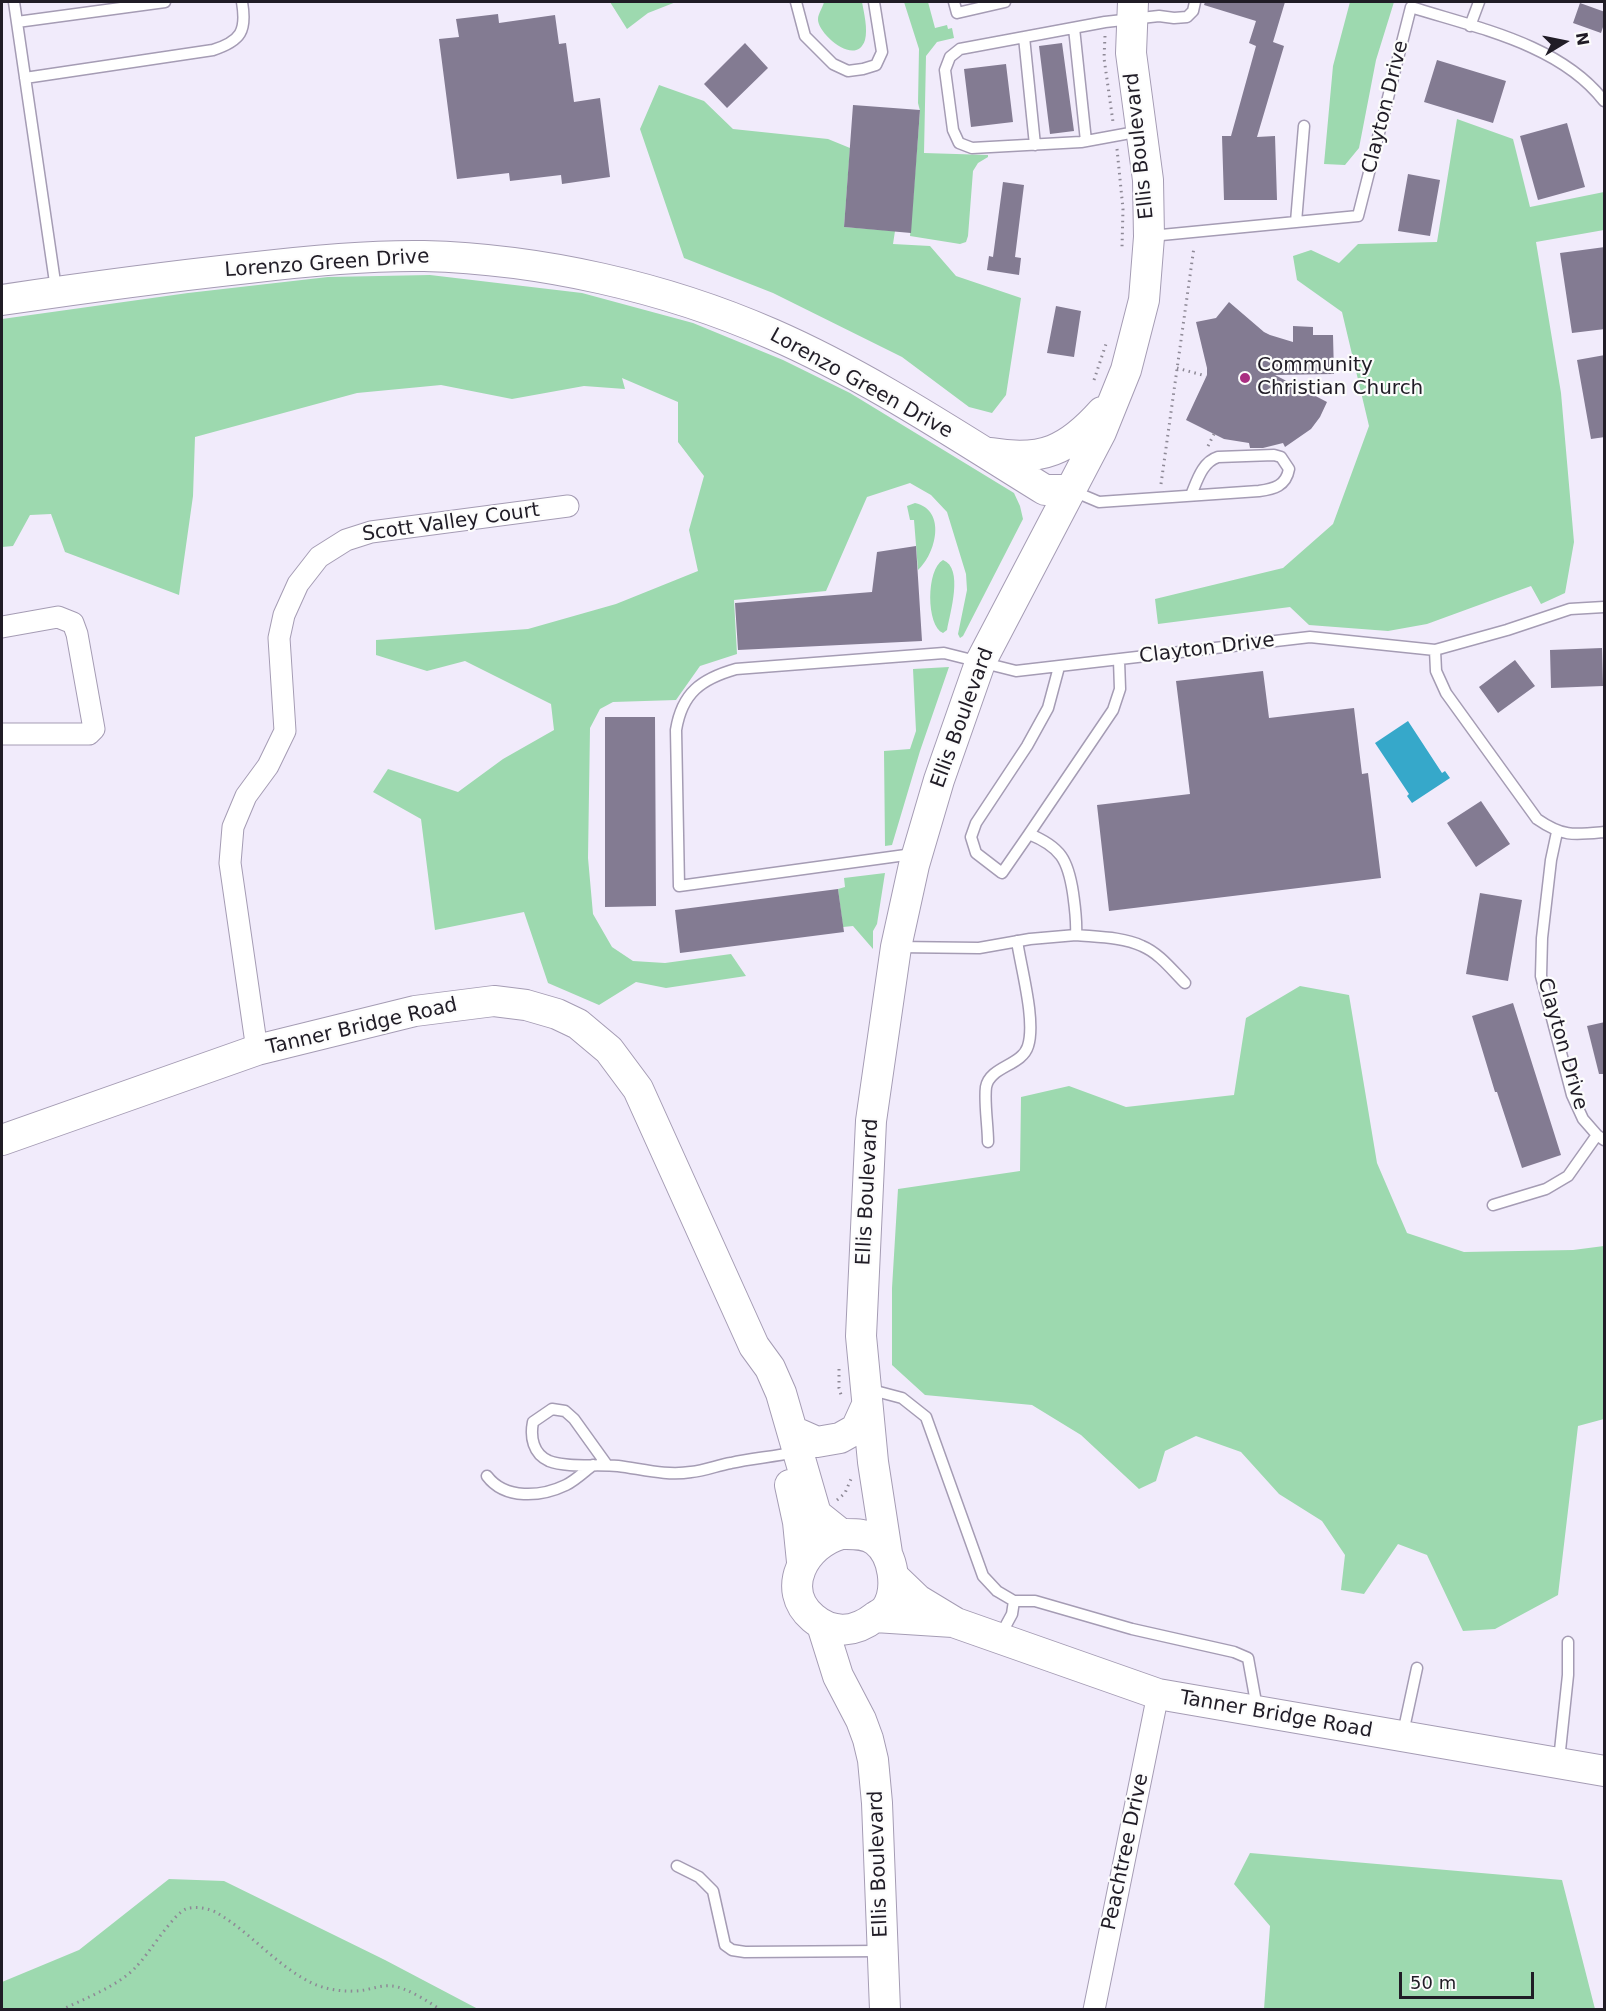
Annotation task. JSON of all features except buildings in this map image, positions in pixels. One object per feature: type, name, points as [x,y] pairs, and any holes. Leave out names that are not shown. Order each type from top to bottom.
[{"type":"main road","name":"Ellis Boulevard","points":[[890,1564],[873,1462],[861,1336],[871,1121],[896,947],[917,854],[939,780],[980,663],[1101,432],[1126,370],[1143,300],[1149,237],[1148,180],[1128,133],[1131,53],[1123,14]]},
{"type":"main road","name":"Lorenzo Green Drive","points":[[2,300],[302,261],[423,256],[522,264],[580,274],[670,297],[772,334],[832,363],[891,396],[1045,490],[1070,490]]},
{"type":"main road","points":[[968,442],[990,453],[1005,456],[1034,456],[1054,450],[1077,437],[1101,413],[1126,370]]},
{"type":"main road","name":"Tanner Bridge Road","points":[[2,1140],[257,1050],[415,1011],[494,1000],[526,1005],[557,1014],[578,1024],[609,1050],[638,1089],[754,1346],[770,1368],[781,1393],[791,1446],[802,1562]]},
{"type":"main road","points":[[791,1446],[840,1438],[856,1429],[866,1397]]},
{"type":"main road","name":"Tanner Bridge Road","points":[[791,1446],[816,1514],[841,1534]]},
{"type":"main road","name":"Ellis Boulevard","points":[[841,1534],[858,1508],[873,1462]]},
{"type":"main road","points":[[841,1534],[860,1534],[876,1541],[890,1564],[892,1595],[886,1609],[869,1621],[843,1630],[822,1625],[811,1616],[802,1605],[798,1591],[798,1575],[802,1562],[814,1548],[829,1537],[841,1534]]},
{"type":"main road","name":"Tanner Bridge Road","points":[[890,1564],[918,1600],[956,1623],[1158,1694],[1605,1772]]},
{"type":"main road","name":"Ellis Boulevard","points":[[861,1720],[854,1654],[869,1621]]},
{"type":"main road","name":"Tanner Bridge Road","points":[[869,1621],[956,1623]]},
{"type":"main road","name":"Ellis Boulevard","points":[[822,1625],[838,1676],[861,1720],[868,1739],[876,1782],[885,2010]]},
{"type":"street","name":"Scott Valley Court","points":[[257,1050],[230,863],[233,827],[246,796],[268,766],[285,731],[279,638],[284,615],[298,584],[319,557],[346,540],[371,532],[568,506]]},
{"type":"street","points":[[2,627],[58,617],[73,623],[94,729],[89,734],[2,734]]},
{"type":"street","name":"Peachtree Drive","points":[[1094,2010],[1158,1694]]},
{"type":"lane","points":[[14,2],[57,292]]},
{"type":"lane","points":[[17,22],[165,2]]},
{"type":"lane","points":[[25,78],[213,50],[229,45],[243,29],[242,2]]},
{"type":"lane","points":[[796,2],[805,36],[833,64],[848,71],[876,65],[882,52],[874,2]]},
{"type":"lane","points":[[954,2],[957,13],[1005,2]]},
{"type":"lane","points":[[1128,133],[1086,141],[1035,145],[972,148],[959,143],[953,130],[945,70],[950,57],[960,49],[1074,28],[1123,14],[1187,16],[1192,11],[1195,2]]},
{"type":"lane","points":[[1470,26],[1479,2]]},
{"type":"lane","name":"Clayton Drive","points":[[1149,237],[1358,216],[1411,7],[1519,42],[1564,65],[1596,90],[1605,101]]},
{"type":"lane","points":[[1074,28],[1086,141]]},
{"type":"lane","points":[[1024,37],[1035,145]]},
{"type":"lane","points":[[1296,222],[1304,126]]},
{"type":"lane","points":[[1070,490],[1099,502],[1191,495],[1275,488],[1288,478],[1289,469],[1281,457],[1274,455],[1218,457],[1207,464],[1191,495]]},
{"type":"lane","name":"Clayton Drive","points":[[917,854],[679,886],[676,730],[679,713],[686,698],[698,686],[715,675],[736,669],[944,653],[1016,671],[1310,637],[1435,650],[1570,609],[1605,607]]},
{"type":"lane","points":[[1435,650],[1436,671],[1446,693],[1537,819],[1557,832],[1571,834],[1605,832]]},
{"type":"lane","points":[[1059,667],[1048,708],[1028,746],[976,823],[971,837],[976,853],[1002,873],[1113,710],[1120,689],[1119,660]]},
{"type":"lane","name":"Clayton Drive","points":[[1557,832],[1551,860],[1542,938],[1541,976],[1572,1095],[1583,1119],[1601,1138]]},
{"type":"lane","points":[[1029,834],[1046,840],[1060,853],[1070,870],[1077,920],[1076,935]]},
{"type":"lane","points":[[896,947],[979,948],[1017,941],[1076,935],[1142,945],[1160,958],[1185,983]]},
{"type":"lane","points":[[988,1142],[986,1085],[993,1075],[1022,1056],[1028,1047],[1030,1020],[1017,941]]},
{"type":"lane","points":[[1493,1205],[1546,1189],[1568,1176],[1601,1138]]},
{"type":"lane","points":[[866,1397],[902,1398],[926,1417],[983,1576],[997,1591],[1014,1601],[1035,1601],[1132,1629],[1234,1652],[1248,1658],[1258,1712]]},
{"type":"lane","points":[[607,1466],[565,1411],[552,1409],[533,1422],[531,1434],[533,1444],[548,1461],[653,1472],[690,1473],[791,1446]]},
{"type":"lane","points":[[487,1476],[493,1484],[504,1491],[534,1494],[566,1485],[593,1465]]},
{"type":"lane","points":[[999,1638],[1012,1614],[1014,1601]]},
{"type":"lane","points":[[1558,1764],[1568,1675],[1568,1642]]},
{"type":"lane","points":[[1403,1737],[1417,1668]]},
{"type":"lane","points":[[676,1866],[699,1877],[713,1891],[726,1945],[732,1950],[745,1952],[883,1951]]},
{"type":"path","points":[[1122,256],[1128,133],[1104,58],[1123,14]]},
{"type":"path","points":[[1162,497],[1161,483],[1196,232]]},
{"type":"path","points":[[1092,387],[1109,335]]},
{"type":"path","points":[[1177,368],[1206,376]]},
{"type":"path","points":[[1205,452],[1214,434]]},
{"type":"path","points":[[1161,483],[1166,484]]},
{"type":"path","points":[[61,2010],[100,1992],[134,1969],[173,1919],[185,1910],[200,1908],[215,1912],[276,1960],[309,1982],[336,1991],[394,1986],[428,2001],[441,2010]]},
{"type":"green space","points":[[610,2],[676,2],[648,13],[627,29]]},
{"type":"green space","points":[[824,2],[862,2],[866,31],[865,40],[860,48],[846,49],[830,39],[824,32],[818,19]]},
{"type":"green space","points":[[904,2],[928,2],[935,28],[947,25],[948,29],[952,28],[954,38],[937,42],[926,56],[924,153],[988,155],[978,163],[973,171],[968,236],[966,242],[960,244],[910,236],[920,111],[918,103],[919,49]]},
{"type":"green space","points":[[1350,2],[1394,2],[1376,60],[1359,148],[1345,165],[1324,164],[1333,66]]},
{"type":"green space","points":[[659,85],[704,101],[733,129],[828,139],[850,148],[844,227],[895,231],[893,244],[930,246],[956,276],[1021,298],[1006,395],[992,413],[969,407],[902,357],[773,293],[684,258],[640,129]]},
{"type":"green space","points":[[1457,119],[1513,139],[1530,207],[1604,192],[1604,230],[1536,242],[1561,393],[1574,542],[1565,593],[1541,604],[1531,586],[1427,624],[1388,631],[1309,625],[1290,607],[1158,624],[1155,599],[1283,568],[1333,524],[1369,426],[1342,312],[1297,280],[1293,256],[1311,250],[1339,263],[1358,244],[1437,242]]},
{"type":"green space","points":[[430,275],[582,293],[693,323],[783,360],[850,393],[1014,493],[1020,506],[1023,519],[960,638],[958,634],[967,590],[966,574],[947,512],[931,495],[910,483],[867,497],[826,591],[734,600],[737,654],[700,666],[676,700],[613,702],[600,709],[590,728],[588,858],[593,914],[612,947],[633,961],[665,963],[731,954],[746,976],[666,988],[636,982],[599,1005],[548,983],[524,912],[435,930],[421,819],[373,792],[388,769],[458,792],[503,759],[554,730],[551,704],[465,661],[427,671],[376,655],[376,640],[528,629],[616,604],[698,571],[689,530],[704,476],[678,442],[678,402],[622,378],[625,389],[584,386],[512,399],[441,385],[357,393],[195,437],[193,496],[179,595],[65,552],[51,514],[30,515],[13,546],[2,547],[2,319],[188,293],[328,277]]},
{"type":"green space","points":[[915,503],[925,507],[932,514],[935,523],[930,554],[918,570],[914,520],[910,520],[907,506]]},
{"type":"green space","points":[[943,560],[953,572],[954,592],[947,630],[943,633],[933,620],[930,597],[933,574],[937,565]]},
{"type":"green space","points":[[949,667],[920,751],[892,845],[885,846],[884,751],[910,749],[916,731],[913,669]]},
{"type":"green space","points":[[885,873],[877,924],[873,931],[873,949],[853,926],[843,927],[838,889],[845,887],[844,878]]},
{"type":"green space","points":[[1300,986],[1349,995],[1377,1163],[1407,1233],[1464,1252],[1573,1250],[1604,1246],[1604,1419],[1578,1426],[1558,1595],[1495,1629],[1463,1631],[1427,1555],[1398,1544],[1364,1594],[1341,1590],[1345,1555],[1322,1521],[1279,1494],[1241,1452],[1196,1436],[1165,1451],[1156,1481],[1139,1489],[1081,1435],[1032,1405],[925,1395],[892,1365],[892,1288],[898,1189],[1020,1171],[1021,1097],[1069,1086],[1126,1107],[1234,1095],[1246,1018]]},
{"type":"green space","points":[[1250,1853],[1562,1880],[1595,2009],[1264,2009],[1270,1926],[1234,1884]]},
{"type":"green space","points":[[169,1879],[224,1881],[385,1960],[478,2009],[2,2009],[2,1982],[79,1950]]},
{"type":"water","points":[[1408,721],[1442,773],[1445,771],[1450,778],[1412,803],[1407,796],[1409,794],[1375,743]]},
{"type":"place","name":"Community Christian Church","points":[[1245,378]]}]
